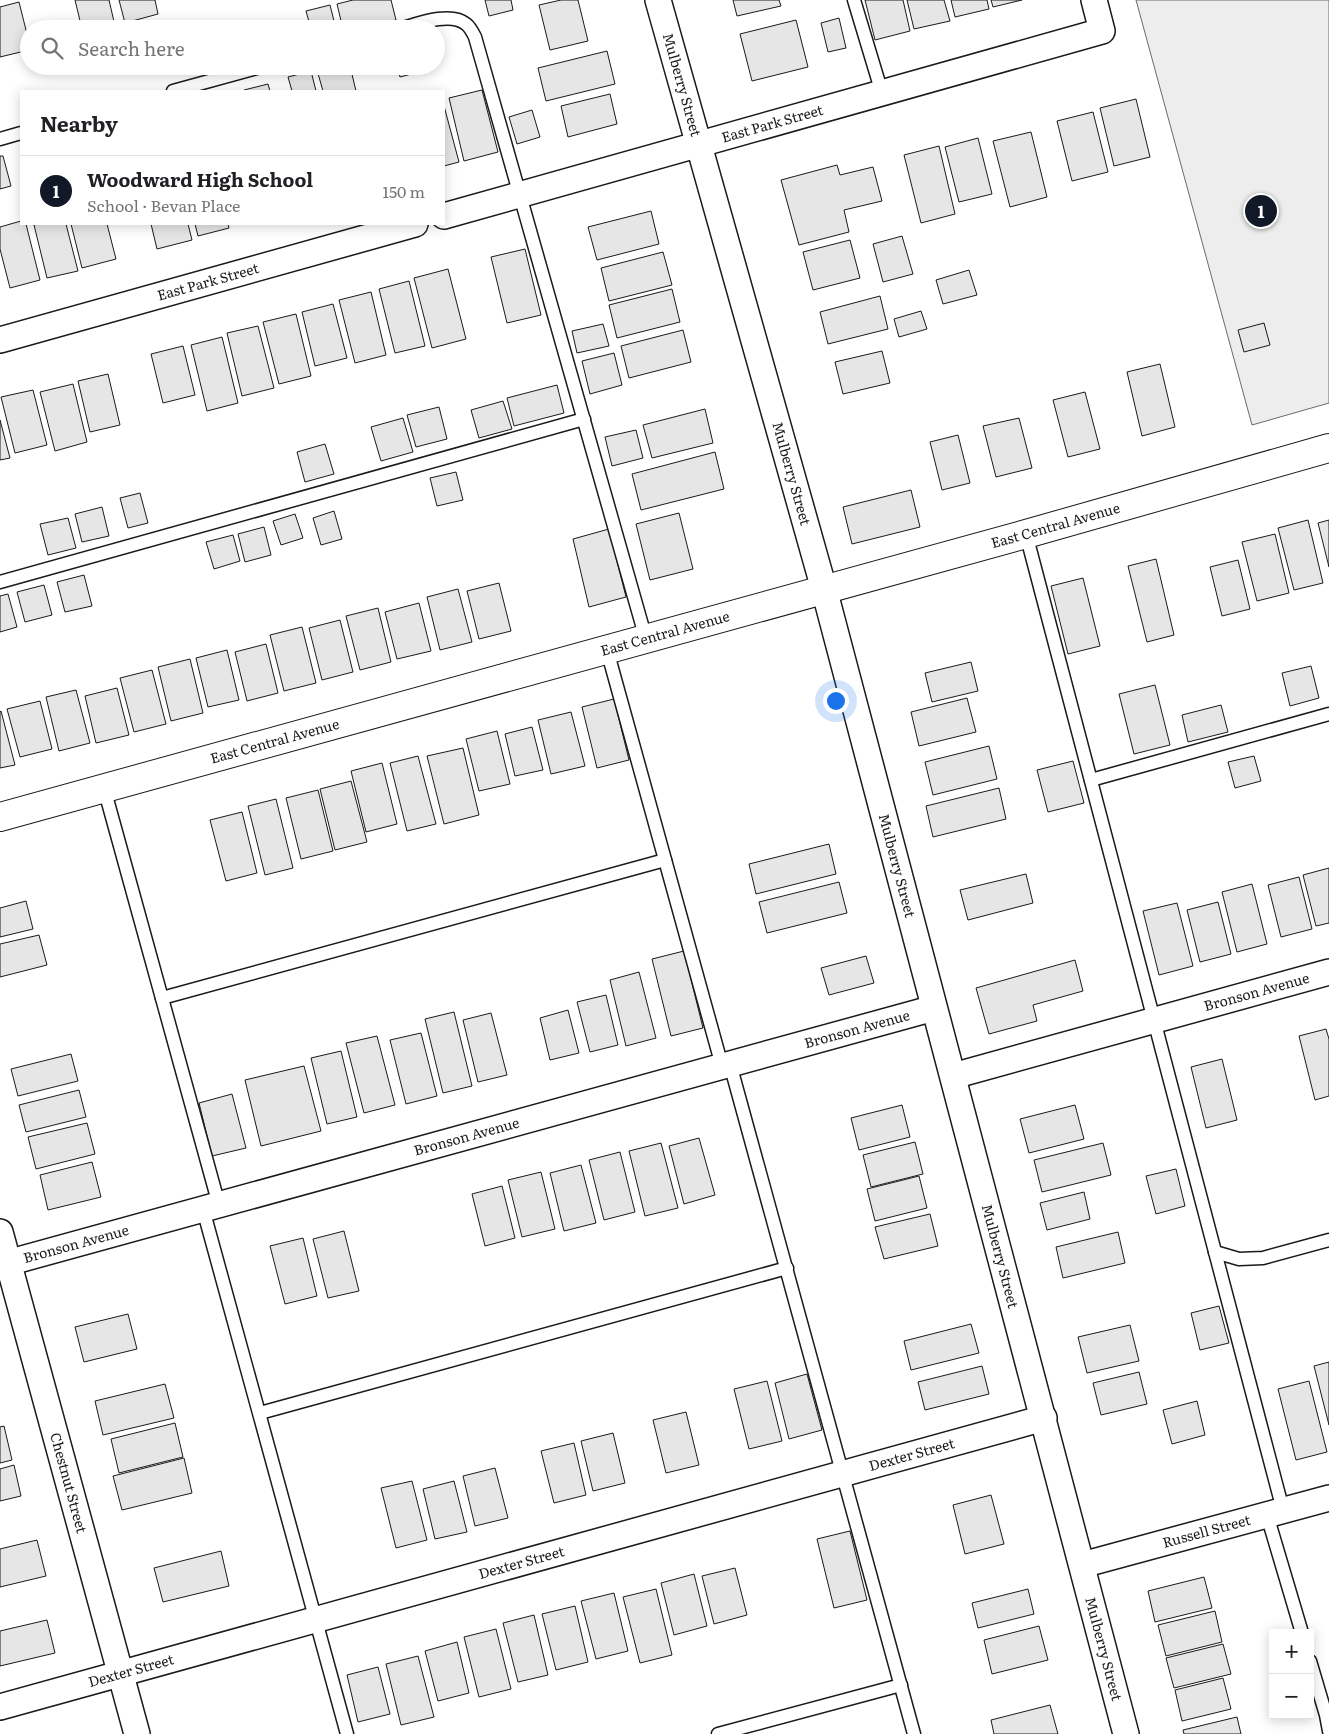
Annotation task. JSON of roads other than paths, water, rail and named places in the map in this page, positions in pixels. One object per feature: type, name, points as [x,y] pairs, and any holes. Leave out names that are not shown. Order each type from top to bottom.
[{"type":"street","name":"Mulberry Street","points":[[658,0],[824,589],[1126,1734]]},
{"type":"street","name":"East Park Street","points":[[445,216],[1102,31],[1094,0]]},
{"type":"street","name":"East Park Street","points":[[0,340],[411,225]]},
{"type":"street","name":"East Central Avenue","points":[[0,817],[1026,534],[1329,448]]},
{"type":"street","name":"Bronson Avenue","points":[[953,1076],[1329,972]]},
{"type":"street","name":"Bronson Avenue","points":[[4,1264],[934,1008]]},
{"type":"street","name":"Chestnut Street","points":[[0,1232],[4,1264],[137,1734]]},
{"type":"street","name":"Dexter Street","points":[[0,1707],[1044,1418]]},
{"type":"street","name":"Russell Street","points":[[1082,1565],[1329,1498]]},
{"type":"lane","points":[[854,0],[882,93]]},
{"type":"lane","points":[[431,20],[451,18],[466,23],[475,37],[646,639]]},
{"type":"lane","points":[[177,90],[231,75]]},
{"type":"lane","points":[[0,139],[20,133]]},
{"type":"lane","points":[[0,582],[584,419]]},
{"type":"lane","points":[[1026,534],[1215,1252],[1301,1629]]},
{"type":"lane","points":[[607,650],[665,860],[786,1268],[914,1734]]},
{"type":"lane","points":[[1091,780],[1329,714]]},
{"type":"lane","points":[[104,788],[162,998],[260,1413],[347,1734]]},
{"type":"lane","points":[[162,998],[665,860]]},
{"type":"lane","points":[[1215,1252],[1239,1259],[1263,1258],[1329,1240]]},
{"type":"lane","points":[[260,1413],[786,1268]]},
{"type":"lane","points":[[1314,1673],[1328,1715],[1329,1731]]},
{"type":"lane","points":[[718,1734],[901,1685]]},
{"type":"place","name":"Woodward High School","points":[[1261,211]]}]
